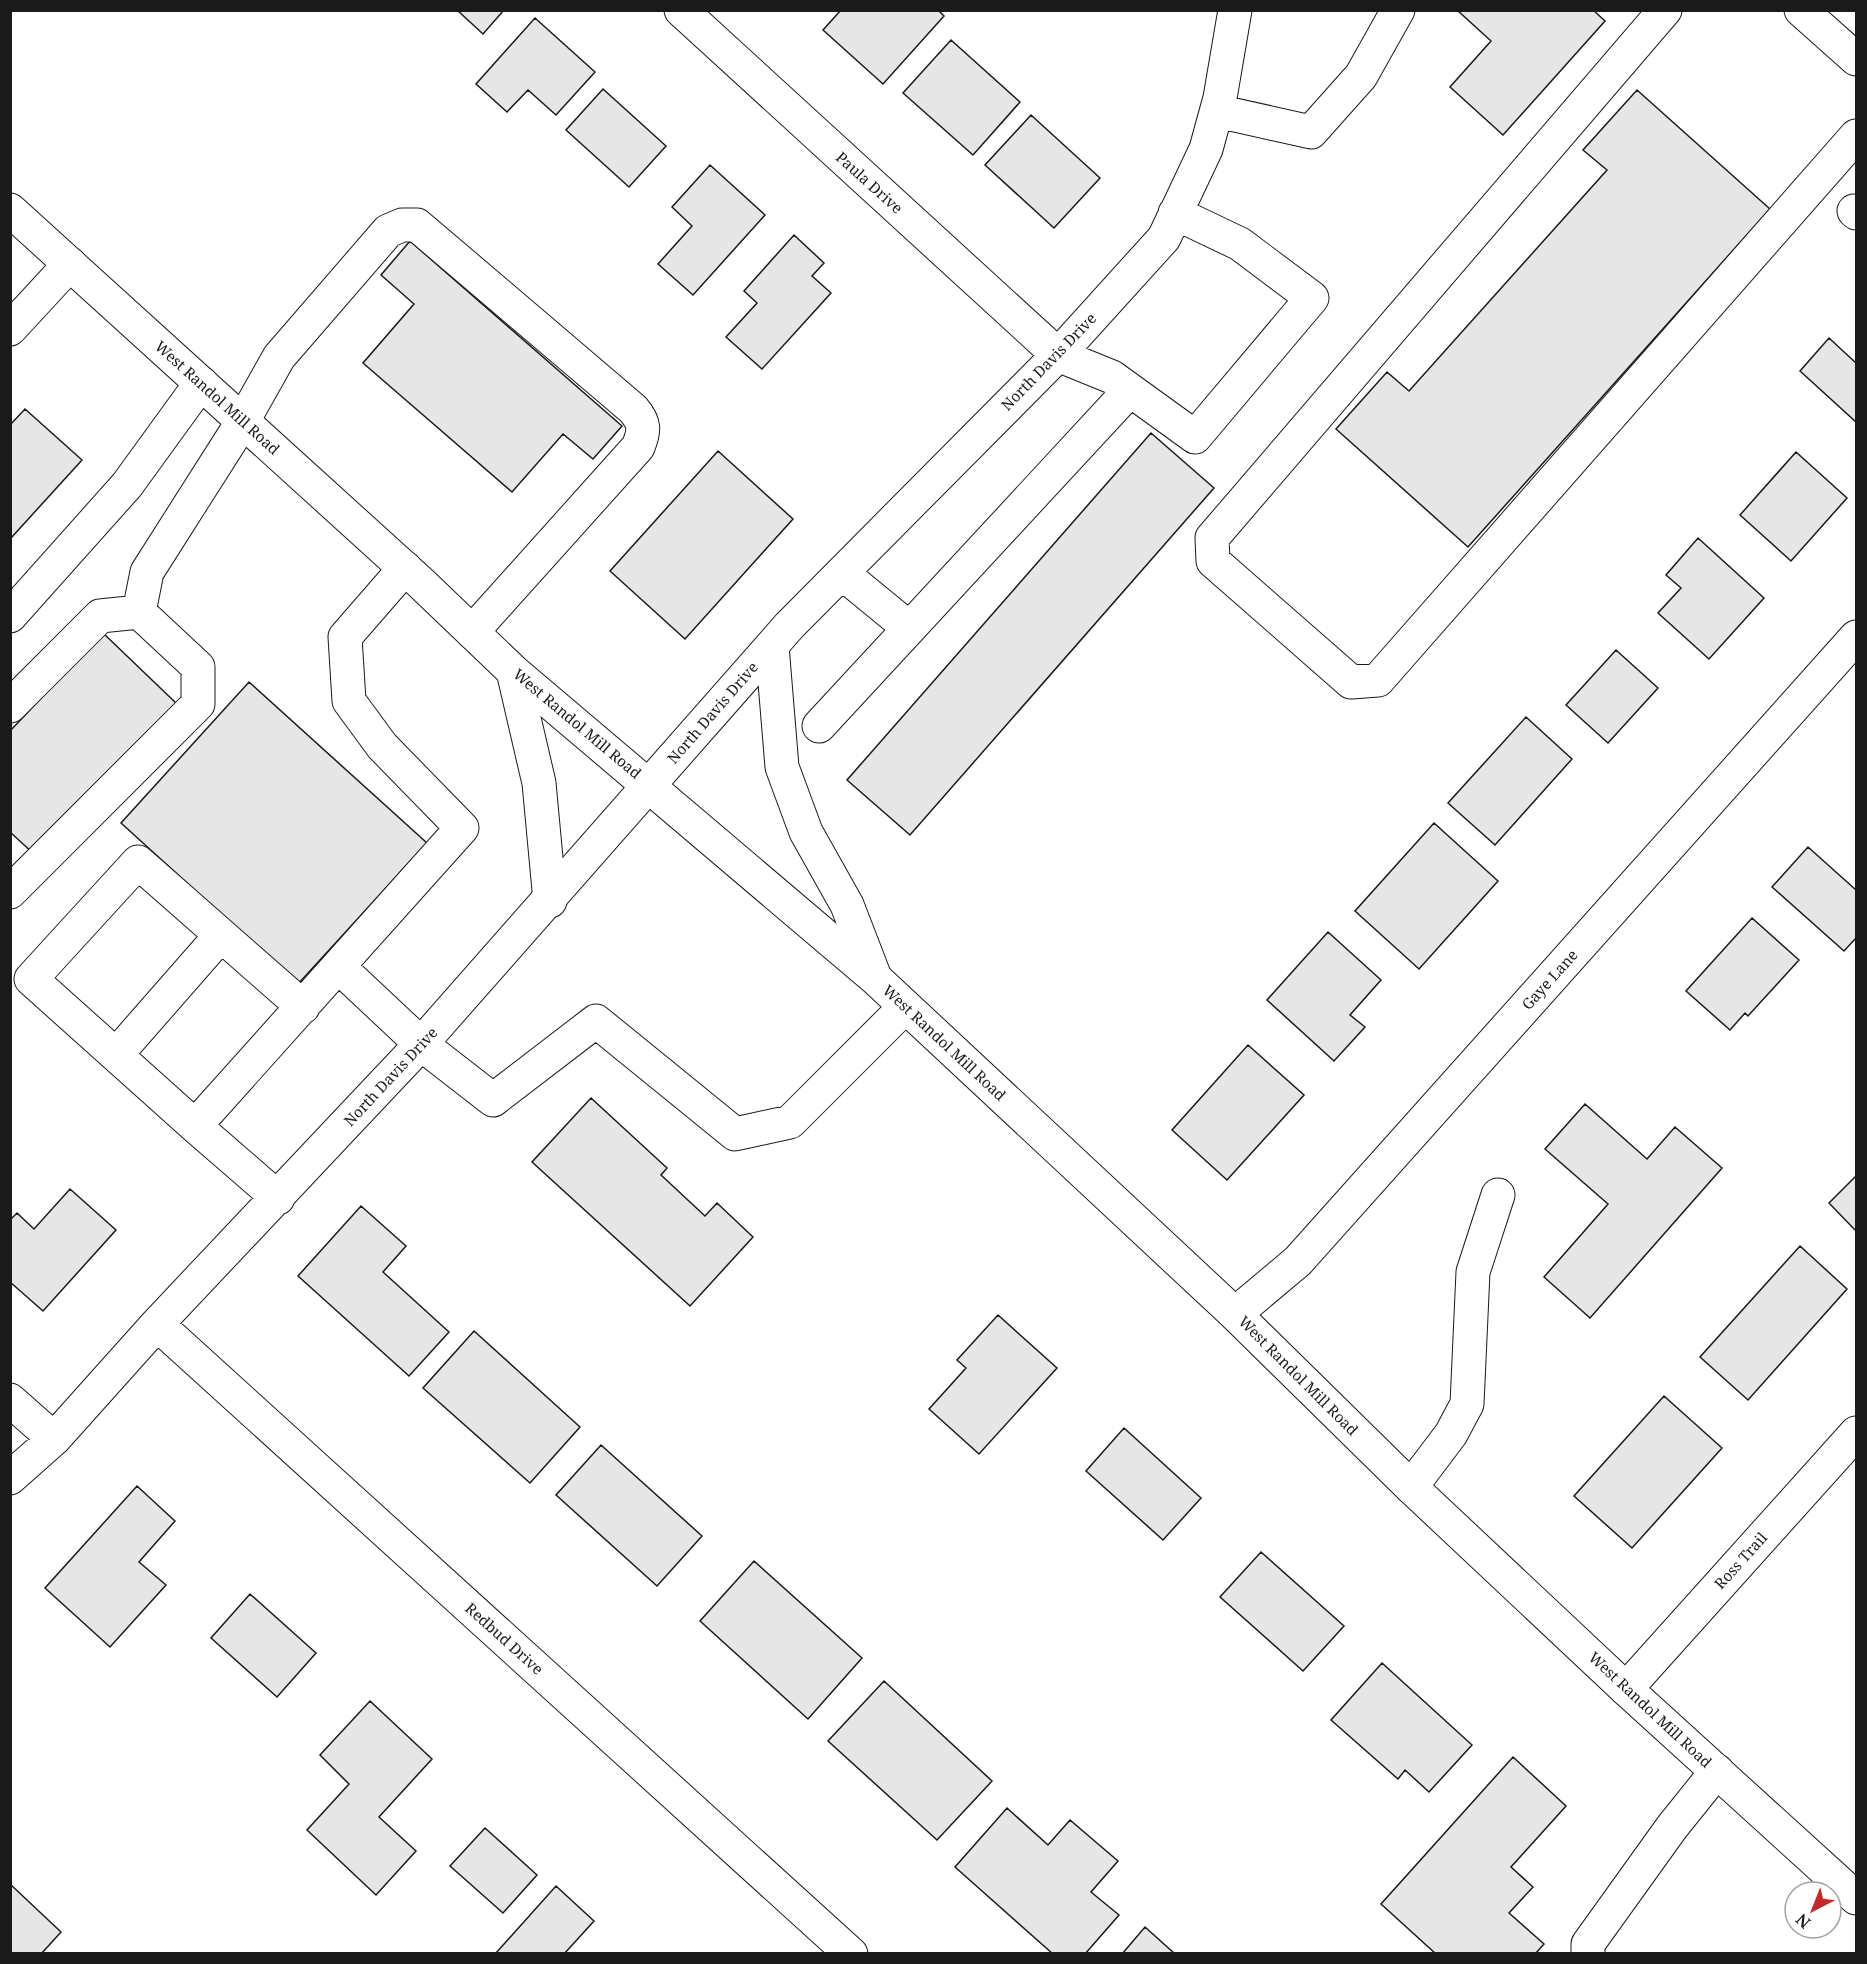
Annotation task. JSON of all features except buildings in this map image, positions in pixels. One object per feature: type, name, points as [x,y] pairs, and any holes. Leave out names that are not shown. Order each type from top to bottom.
[{"type":"street","name":"Paula Drive","points":[[681,10],[1058,355]]},
{"type":"street","name":"North Davis Drive","points":[[10,1478],[54,1440],[157,1324],[422,1044],[772,646],[1058,355],[1164,238],[1206,149],[1216,111],[1235,10]]},
{"type":"street","points":[[1216,111],[1311,132],[1361,76],[1398,10]]},
{"type":"street","points":[[1665,10],[1212,538],[1213,561],[1351,682],[1378,680],[1857,136]]},
{"type":"street","points":[[1801,10],[1857,59]]},
{"type":"street","name":"West Randol Mill Road","points":[[10,210],[405,568],[513,670],[650,784],[876,980],[1235,1314],[1411,1487],[1626,1689],[1857,1898]]},
{"type":"street","points":[[1058,355],[1112,377],[1195,437],[1312,298],[1240,244],[1175,213]]},
{"type":"street","points":[[139,612],[147,572],[243,421],[279,357],[388,231],[402,225],[417,225],[633,409],[643,421],[644,432],[638,447],[472,632]]},
{"type":"street","points":[[10,329],[70,264]]},
{"type":"street","points":[[10,616],[127,485],[201,383]]},
{"type":"street","points":[[819,726],[1130,390]]},
{"type":"street","points":[[195,1126],[462,828],[382,746],[349,701],[345,637],[405,568]]},
{"type":"street","points":[[842,573],[909,628]]},
{"type":"street","points":[[10,706],[100,616],[139,612],[198,667],[198,704],[10,892]]},
{"type":"street","name":"Gaye Lane","points":[[1235,1314],[1298,1261],[1857,637]]},
{"type":"street","points":[[772,646],[782,767],[806,832],[847,905],[876,980]]},
{"type":"street","points":[[513,670],[539,783],[550,901]]},
{"type":"street","points":[[278,1198],[31,979],[138,862],[303,1007]]},
{"type":"street","points":[[116,1055],[221,935]]},
{"type":"street","points":[[339,967],[422,1044],[494,1100],[596,1021],[735,1134],[790,1122],[905,1007]]},
{"type":"street","points":[[1411,1487],[1451,1434],[1467,1404],[1473,1272],[1498,1195]]},
{"type":"street","name":"Redbud Drive","points":[[157,1324],[851,1953]]},
{"type":"street","points":[[10,1400],[54,1440]]},
{"type":"street","name":"Ross Trail","points":[[1626,1689],[1857,1433]]},
{"type":"street","points":[[1588,1953],[1588,1944],[1672,1827],[1717,1771]]}]
